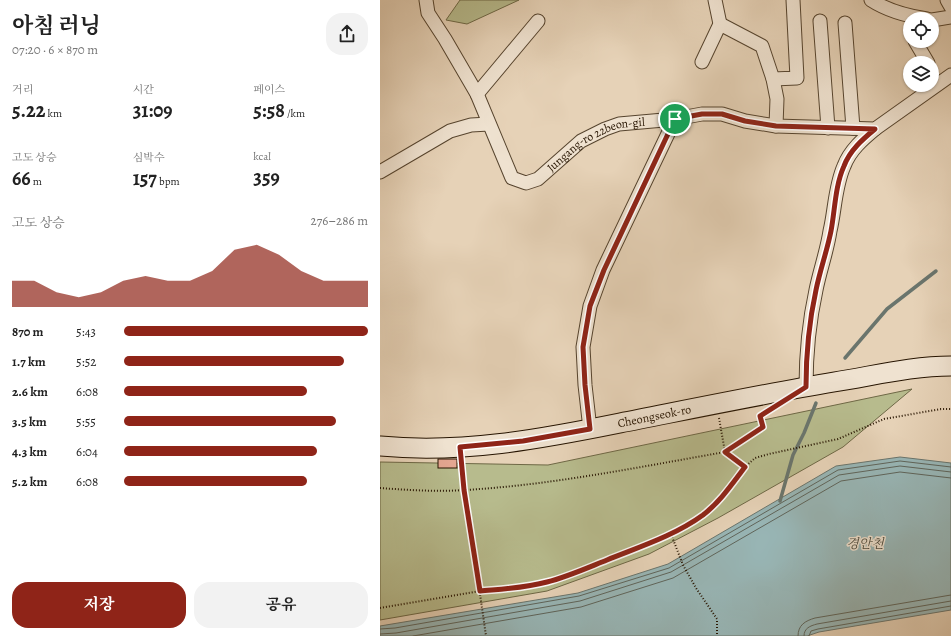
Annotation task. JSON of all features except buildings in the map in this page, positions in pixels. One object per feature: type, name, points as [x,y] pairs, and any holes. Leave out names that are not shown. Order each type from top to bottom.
[{"type":"street","name":"Jungang-ro 22beon-gil","points":[[426,0],[428,13],[477,94],[512,178],[526,183],[538,179],[581,141],[619,124],[675,119],[702,114],[722,114],[745,121],[776,126],[875,129]]},
{"type":"street","points":[[702,62],[720,24],[715,0]]},
{"type":"street","points":[[773,79],[797,78],[793,0]]},
{"type":"street","points":[[871,0],[883,8],[903,14]]},
{"type":"street","points":[[947,0],[951,7]]},
{"type":"street","points":[[939,19],[951,17]]},
{"type":"street","points":[[477,94],[538,21]]},
{"type":"street","points":[[820,21],[828,128]]},
{"type":"street","points":[[845,23],[853,128]]},
{"type":"street","points":[[720,24],[762,46],[773,79],[777,99],[776,126]]},
{"type":"street","points":[[806,387],[808,344],[816,290],[830,232],[840,178],[844,166],[851,153],[861,141],[875,129],[951,75]]},
{"type":"street","points":[[590,429],[585,385],[583,347],[590,306],[604,270],[675,119]]},
{"type":"street","points":[[380,172],[450,132],[471,125],[489,124]]},
{"type":"street","name":"Cheongseok-ro","points":[[380,446],[460,447],[523,441],[806,387],[944,365]]},
{"type":"path","points":[[716,405],[725,452],[745,467]]},
{"type":"path","points":[[380,488],[434,491],[464,490],[554,481],[725,452],[763,427],[760,416],[773,408]]},
{"type":"path","points":[[380,608],[480,591],[546,583],[671,534],[702,515],[715,504],[745,467],[755,458],[838,439],[884,419],[941,409],[951,409]]},
{"type":"path","points":[[460,447],[464,490],[486,636]]},
{"type":"path","points":[[671,534],[683,565],[696,588],[717,619],[717,636]]},
{"type":"green space","points":[[460,0],[519,0],[467,24],[446,20]]},
{"type":"green space","points":[[912,389],[843,447],[718,518],[649,554],[547,591],[380,620],[380,462],[548,465]]},
{"type":"water","name":"경안천","points":[[900,457],[951,463],[951,610],[819,632],[807,636],[380,636],[380,626],[578,593],[668,564],[836,466]]},
{"type":"waterway","points":[[845,358],[887,309],[936,271]]},
{"type":"waterway","points":[[780,501],[793,455],[816,403]]},
{"type":"route","points":[[702,114],[722,114],[745,121],[776,126],[875,129],[861,141],[851,153],[840,178],[830,232],[816,290],[808,337],[806,387],[760,416],[763,427],[725,452],[745,467],[715,504],[687,525],[671,534],[636,549],[546,583],[480,591],[464,490],[460,447],[523,441],[590,429],[585,385],[583,347],[585,328],[590,306],[604,270],[675,119],[702,114]]}]
